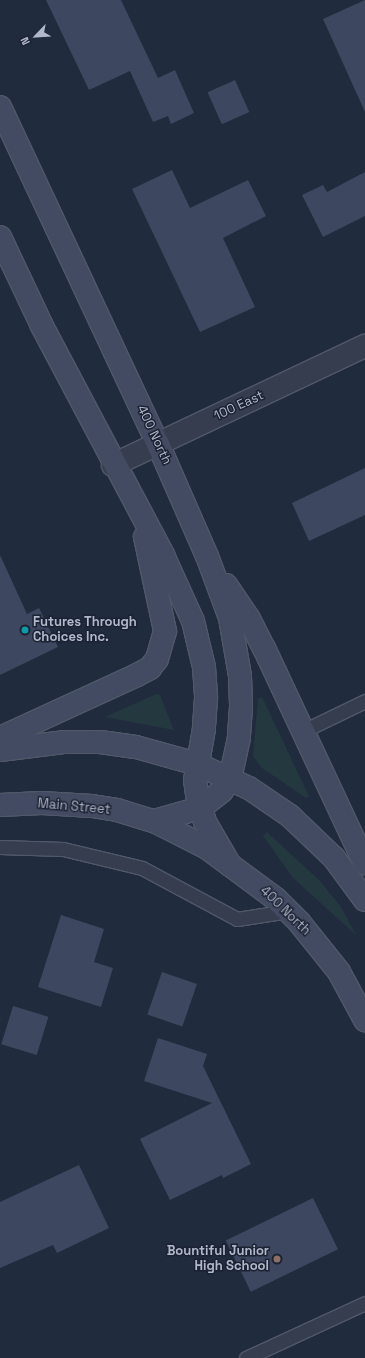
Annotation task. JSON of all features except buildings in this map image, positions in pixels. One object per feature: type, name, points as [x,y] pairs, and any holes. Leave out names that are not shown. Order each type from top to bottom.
[{"type":"main road","name":"400 North","points":[[0,107],[158,444],[207,556],[230,618],[240,676],[239,738],[230,779],[222,791],[200,808],[154,821]]},
{"type":"main road","name":"400 North","points":[[0,237],[42,326],[184,599],[200,644],[206,698],[204,729],[195,780],[200,808],[212,837],[230,865],[276,899],[319,945],[339,972],[365,1020]]},
{"type":"main road","points":[[0,738],[137,675],[150,668],[157,659],[164,641],[164,621],[138,509]]},
{"type":"main road","points":[[207,556],[250,619],[365,864]]},
{"type":"main road","points":[[0,750],[64,742],[100,742],[136,747],[198,764],[266,798],[313,836],[334,858],[365,900]]},
{"type":"main road","name":"Main Street","points":[[0,805],[42,803],[92,806],[154,821],[207,848],[230,865]]},
{"type":"street","name":"100 East","points":[[113,465],[365,346]]},
{"type":"lane","points":[[303,730],[365,701]]},
{"type":"lane","points":[[0,847],[63,849],[142,868],[240,920],[288,912]]},
{"type":"lane","points":[[246,1358],[365,1304]]},
{"type":"green space","points":[[156,694],[160,695],[174,730],[105,717]]},
{"type":"green space","points":[[262,697],[309,796],[306,798],[262,768],[253,756],[258,699]]},
{"type":"green space","points":[[267,832],[320,881],[341,907],[356,935],[293,878],[263,836]]},
{"type":"place","name":"Futures Through Choices Inc.","points":[[25,630]]},
{"type":"place","name":"Bountiful Junior High School","points":[[277,1259]]}]
